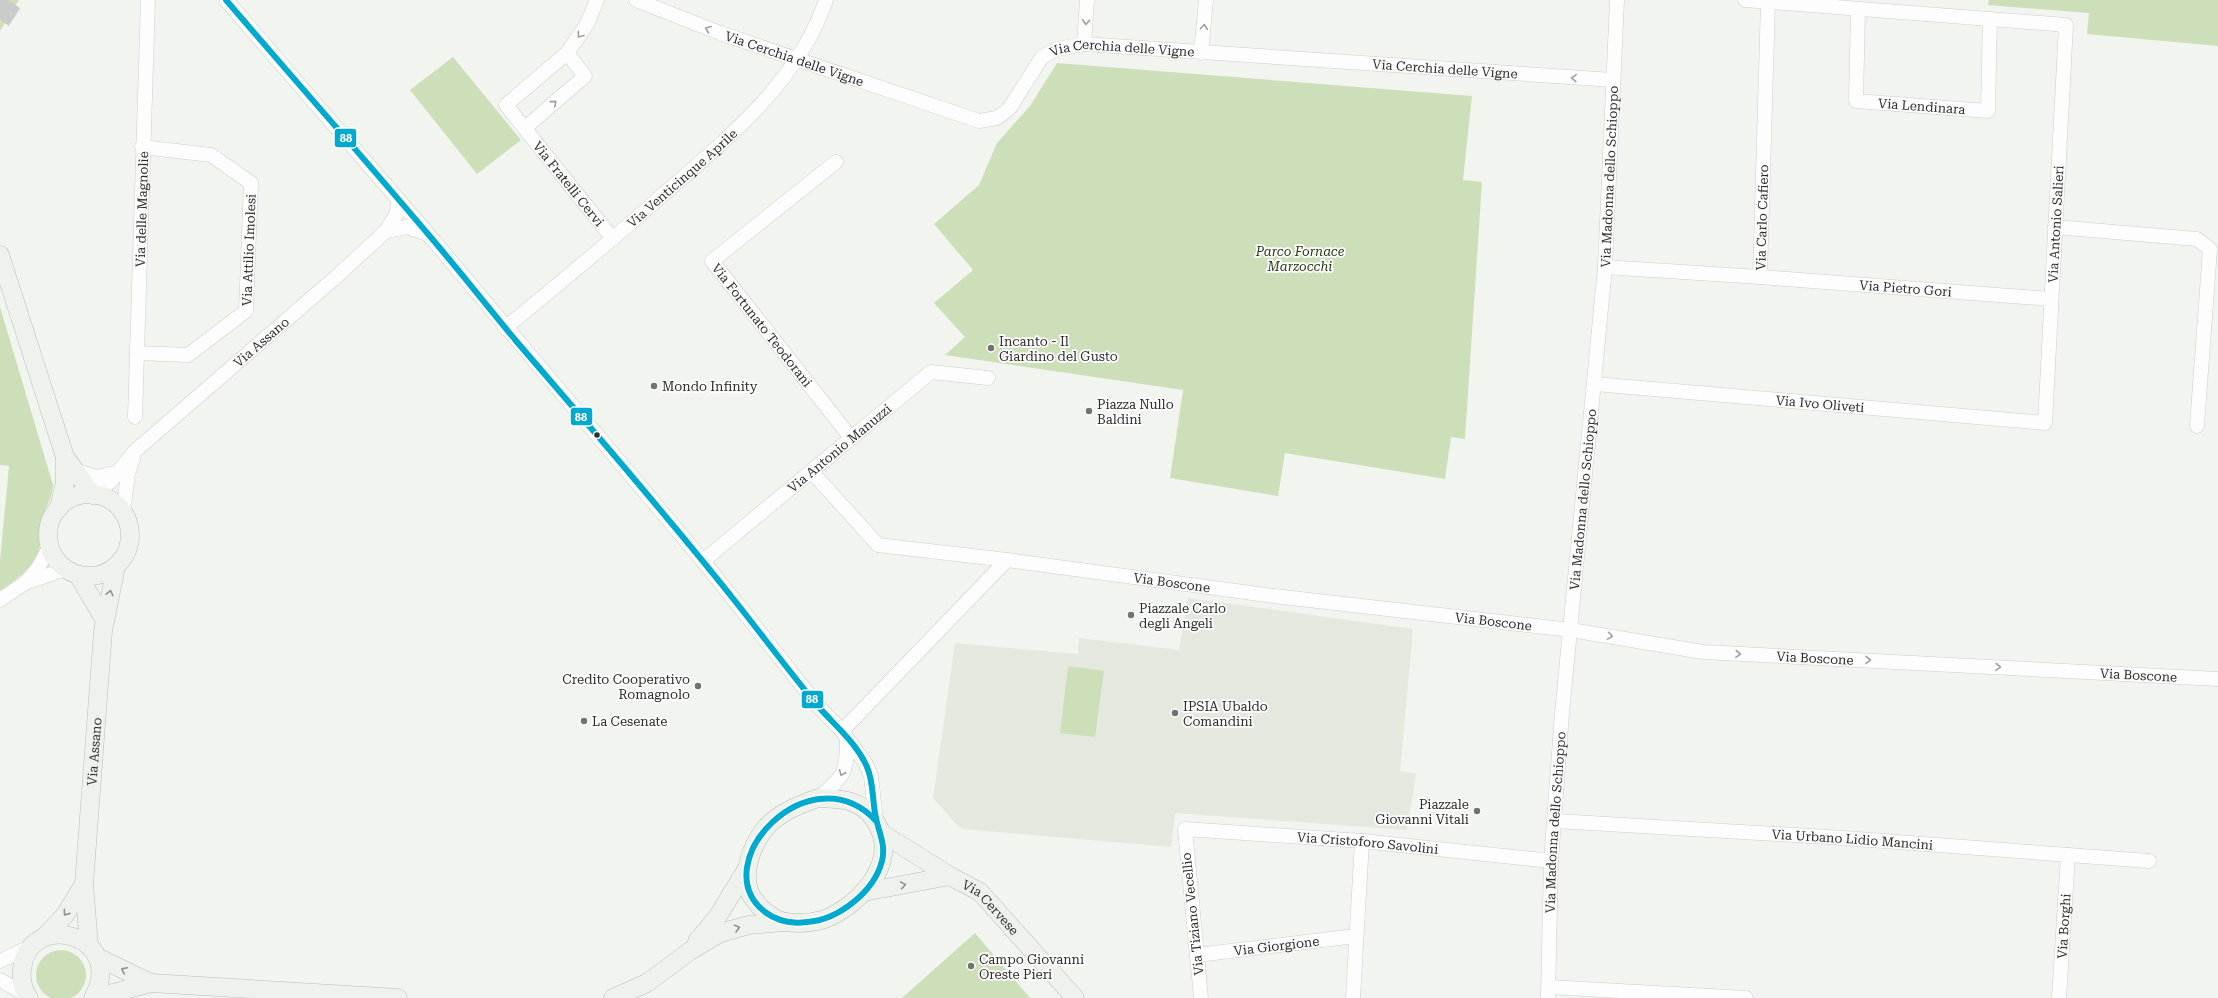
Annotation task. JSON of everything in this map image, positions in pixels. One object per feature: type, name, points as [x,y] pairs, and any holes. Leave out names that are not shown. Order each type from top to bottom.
[{"type":"main road","points":[[0,255],[69,464],[93,494]]},
{"type":"main road","points":[[59,508],[69,500],[80,495],[93,494],[104,497],[115,503],[123,512],[130,531],[128,551],[116,567],[104,574],[92,577],[72,572],[59,563],[50,546],[50,526],[59,508],[69,464]]},
{"type":"main road","name":"Via Assano","points":[[94,998],[101,978],[93,951],[84,884],[104,619],[116,567]]},
{"type":"main road","points":[[72,572],[104,619]]},
{"type":"main road","points":[[613,998],[647,983],[690,951],[720,933],[749,925],[783,922],[812,922],[825,919],[836,913],[864,892],[876,877],[883,858],[879,828],[865,809],[854,803],[837,799],[818,798],[789,809],[764,829],[750,853],[746,870],[718,916],[690,951]]},
{"type":"main road","name":"Via Cervese","points":[[879,828],[950,876],[980,892],[1075,998]]},
{"type":"main road","points":[[746,870],[751,895],[765,912],[783,922]]},
{"type":"main road","name":"Via Cervese","points":[[864,892],[950,876]]},
{"type":"main road","name":"Via Assano","points":[[28,997],[21,975],[26,955],[65,915],[84,884]]},
{"type":"main road","points":[[38,942],[55,934],[68,934],[79,938],[93,951],[151,983]]},
{"type":"main road","points":[[94,998],[151,983],[398,998]]},
{"type":"street","name":"Via delle Magnolie","points":[[135,417],[142,147],[148,0]]},
{"type":"street","points":[[226,0],[428,234],[505,328],[703,560],[819,707],[845,735],[866,764],[871,776],[879,828]]},
{"type":"street","name":"Via Fratelli Cervi","points":[[597,0],[587,24],[567,53],[506,105],[613,239]]},
{"type":"street","name":"Via Cerchia delle Vigne","points":[[636,0],[720,33],[979,121],[997,118],[1009,109],[1042,57],[1057,49],[1084,44],[1613,80]]},
{"type":"street","name":"Via Venticinque Aprile","points":[[505,328],[613,239],[692,169],[765,101],[798,59],[821,15],[826,0]]},
{"type":"street","points":[[1084,44],[1087,0]]},
{"type":"street","points":[[1201,53],[1206,0]]},
{"type":"street","name":"Via Madonna dello Schioppo","points":[[1548,992],[1551,861],[1556,821],[1562,713],[1595,384],[1605,267],[1617,0]]},
{"type":"street","points":[[1746,0],[1990,19]]},
{"type":"street","name":"Via Carlo Cafiero","points":[[1605,267],[1760,277],[1768,2]]},
{"type":"street","name":"Via Lendinara","points":[[1858,9],[1856,101],[1988,111],[1990,19]]},
{"type":"street","name":"Via Antonio Salieri","points":[[1990,19],[2066,25],[2045,423]]},
{"type":"street","name":"Via Fratelli Cervi","points":[[525,128],[585,76],[567,53]]},
{"type":"street","name":"Via Attilio Imolesi","points":[[137,353],[188,355],[246,311],[251,184],[211,155],[142,147]]},
{"type":"street","name":"Via Fortunato Teodorani","points":[[836,162],[712,261],[851,438]]},
{"type":"street","name":"Via Assano","points":[[93,494],[110,482],[120,472],[135,451],[336,277],[386,231],[397,213],[398,199]]},
{"type":"street","points":[[386,231],[407,227],[428,234]]},
{"type":"street","points":[[2055,227],[2197,239],[2210,249],[2197,426]]},
{"type":"street","name":"Via Pietro Gori","points":[[1760,277],[2051,299]]},
{"type":"street","name":"Via Antonio Manuzzi","points":[[703,560],[931,372],[988,378]]},
{"type":"street","name":"Via Ivo Oliveti","points":[[1595,384],[2045,423]]},
{"type":"street","points":[[123,512],[128,474],[135,451]]},
{"type":"street","points":[[69,464],[96,477],[120,472]]},
{"type":"street","name":"Via Boscone","points":[[811,471],[878,545],[1007,560],[1274,596],[1571,630],[1703,652],[2218,679]]},
{"type":"street","points":[[0,600],[25,583],[38,568],[50,546]]},
{"type":"street","points":[[818,798],[838,782],[847,762],[845,735],[1007,560]]},
{"type":"street","points":[[25,583],[72,572]]},
{"type":"street","name":"Via Urbano Lidio Mancini","points":[[1556,821],[1844,838],[2149,862]]},
{"type":"street","name":"Via Cristoforo Savolini","points":[[1184,829],[1362,841],[1551,861]]},
{"type":"street","name":"Via Tiziano Vecellio","points":[[1184,829],[1201,998]]},
{"type":"street","points":[[1353,998],[1362,841]]},
{"type":"street","name":"Via Borghi","points":[[2059,998],[2068,855]]},
{"type":"street","name":"Via Giorgione","points":[[1196,955],[1356,936]]},
{"type":"street","points":[[0,960],[38,942]]},
{"type":"street","points":[[0,980],[28,997]]},
{"type":"street","points":[[1548,992],[1746,998]]},
{"type":"shaded area","name":"IPSIA Ubaldo Comandini","points":[[1188,598],[1413,629],[1400,771],[1416,774],[1407,830],[1175,813],[1171,847],[963,829],[957,825],[933,798],[955,643],[1078,654],[1079,638],[1179,650]]},
{"type":"green space","points":[[0,0],[19,0],[0,31]]},
{"type":"green space","points":[[1989,0],[2218,0],[2218,46],[2087,34],[2089,13],[1988,5]]},
{"type":"green space","points":[[453,57],[521,140],[477,174],[410,90]]},
{"type":"green space","name":"Parco Fornace Marzocchi","points":[[1057,63],[1472,96],[1463,180],[1482,182],[1465,439],[1451,437],[1445,479],[1285,453],[1278,496],[1170,478],[1183,390],[945,355],[965,337],[934,303],[973,270],[934,224],[979,185],[997,143],[1030,106]]},
{"type":"green space","points":[[0,307],[53,485],[51,495],[43,515],[40,532],[40,547],[36,557],[22,574],[0,591],[0,561],[9,466],[0,465]]},
{"type":"green space","points":[[1068,666],[1104,671],[1095,737],[1060,733]]},
{"type":"green space","name":"Campo Giovanni Oreste Pieri","points":[[975,933],[1030,998],[902,998]]},
{"type":"green space","points":[[56,950],[66,950],[79,957],[86,970],[86,980],[79,993],[66,1000],[56,1000],[47,996],[40,989],[36,980],[36,970],[40,961],[47,954]]},
{"type":"tunnel","points":[[0,20],[13,0]]},
{"type":"transit line","name":"88","points":[[226,0],[403,204],[517,342],[655,503],[709,568],[817,705],[851,742],[863,758],[871,779],[877,823],[882,839],[883,855],[878,872],[863,893],[842,910],[831,916],[801,923],[780,920],[765,912],[749,891],[747,867],[756,843],[773,822],[796,806],[823,799],[850,803],[876,821]]},
{"type":"place","name":"Incanto - Il Giardino del Gusto","points":[[991,348]]},
{"type":"place","name":"Mondo Infinity","points":[[654,386]]},
{"type":"place","name":"Piazza Nullo Baldini","points":[[1089,411]]},
{"type":"place","name":"Piazzale Carlo degli Angeli","points":[[1131,615]]},
{"type":"place","name":"Credito Cooperativo Romagnolo","points":[[698,686]]},
{"type":"place","name":"IPSIA Ubaldo Comandini","points":[[1175,713]]},
{"type":"place","name":"La Cesenate","points":[[584,721]]},
{"type":"place","name":"Piazzale Giovanni Vitali","points":[[1477,811]]},
{"type":"place","name":"Campo Giovanni Oreste Pieri","points":[[971,966]]}]
